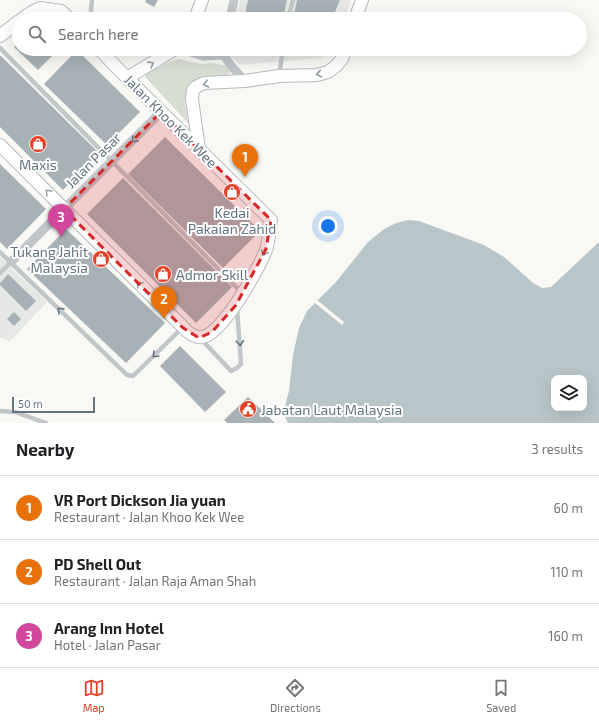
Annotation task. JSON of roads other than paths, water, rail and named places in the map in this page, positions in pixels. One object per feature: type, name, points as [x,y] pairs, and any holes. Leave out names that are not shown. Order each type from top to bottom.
[{"type":"street","points":[[198,12],[202,0]]},
{"type":"street","points":[[231,12],[234,0]]},
{"type":"street","points":[[358,12],[362,0]]},
{"type":"street","points":[[32,12],[40,8],[61,10],[63,12]]},
{"type":"street","points":[[2,32],[12,26]]},
{"type":"street","name":"Jalan Khoo Kek Wee","points":[[107,56],[271,220],[266,248],[236,305],[227,318],[212,332],[200,338]]},
{"type":"street","points":[[127,78],[163,56]]},
{"type":"street","points":[[226,56],[231,66],[245,81]]},
{"type":"street","points":[[199,149],[192,99],[193,90],[196,87],[204,84],[245,81],[279,76],[317,75],[328,72],[336,66],[343,56]]},
{"type":"street","name":"Jalan Pasar","points":[[11,262],[161,112]]},
{"type":"street","points":[[0,145],[182,327],[200,338]]},
{"type":"lane","points":[[91,12],[92,0]]},
{"type":"lane","points":[[290,12],[293,0]]},
{"type":"lane","points":[[0,48],[242,293]]},
{"type":"lane","points":[[279,76],[282,56]]},
{"type":"lane","points":[[0,252],[127,375],[133,376],[182,327]]},
{"type":"lane","points":[[0,273],[11,262]]},
{"type":"lane","points":[[200,338],[230,371],[237,368],[241,364],[236,305]]},
{"type":"lane","points":[[0,411],[14,412],[46,423]]},
{"type":"place","name":"Maxis","points":[[38,144]]},
{"type":"place","name":"VR Port Dickson Jia yuan","points":[[245,177]]},
{"type":"place","name":"Kedai Pakaian Zahid","points":[[232,192]]},
{"type":"place","name":"Arang Inn Hotel","points":[[61,237]]},
{"type":"place","name":"Tukang Jahit Malaysia","points":[[101,259]]},
{"type":"place","name":"Admor Skill","points":[[163,274]]},
{"type":"place","name":"PD Shell Out","points":[[164,319]]},
{"type":"place","name":"Jabatan Laut Malaysia","points":[[248,409]]}]
